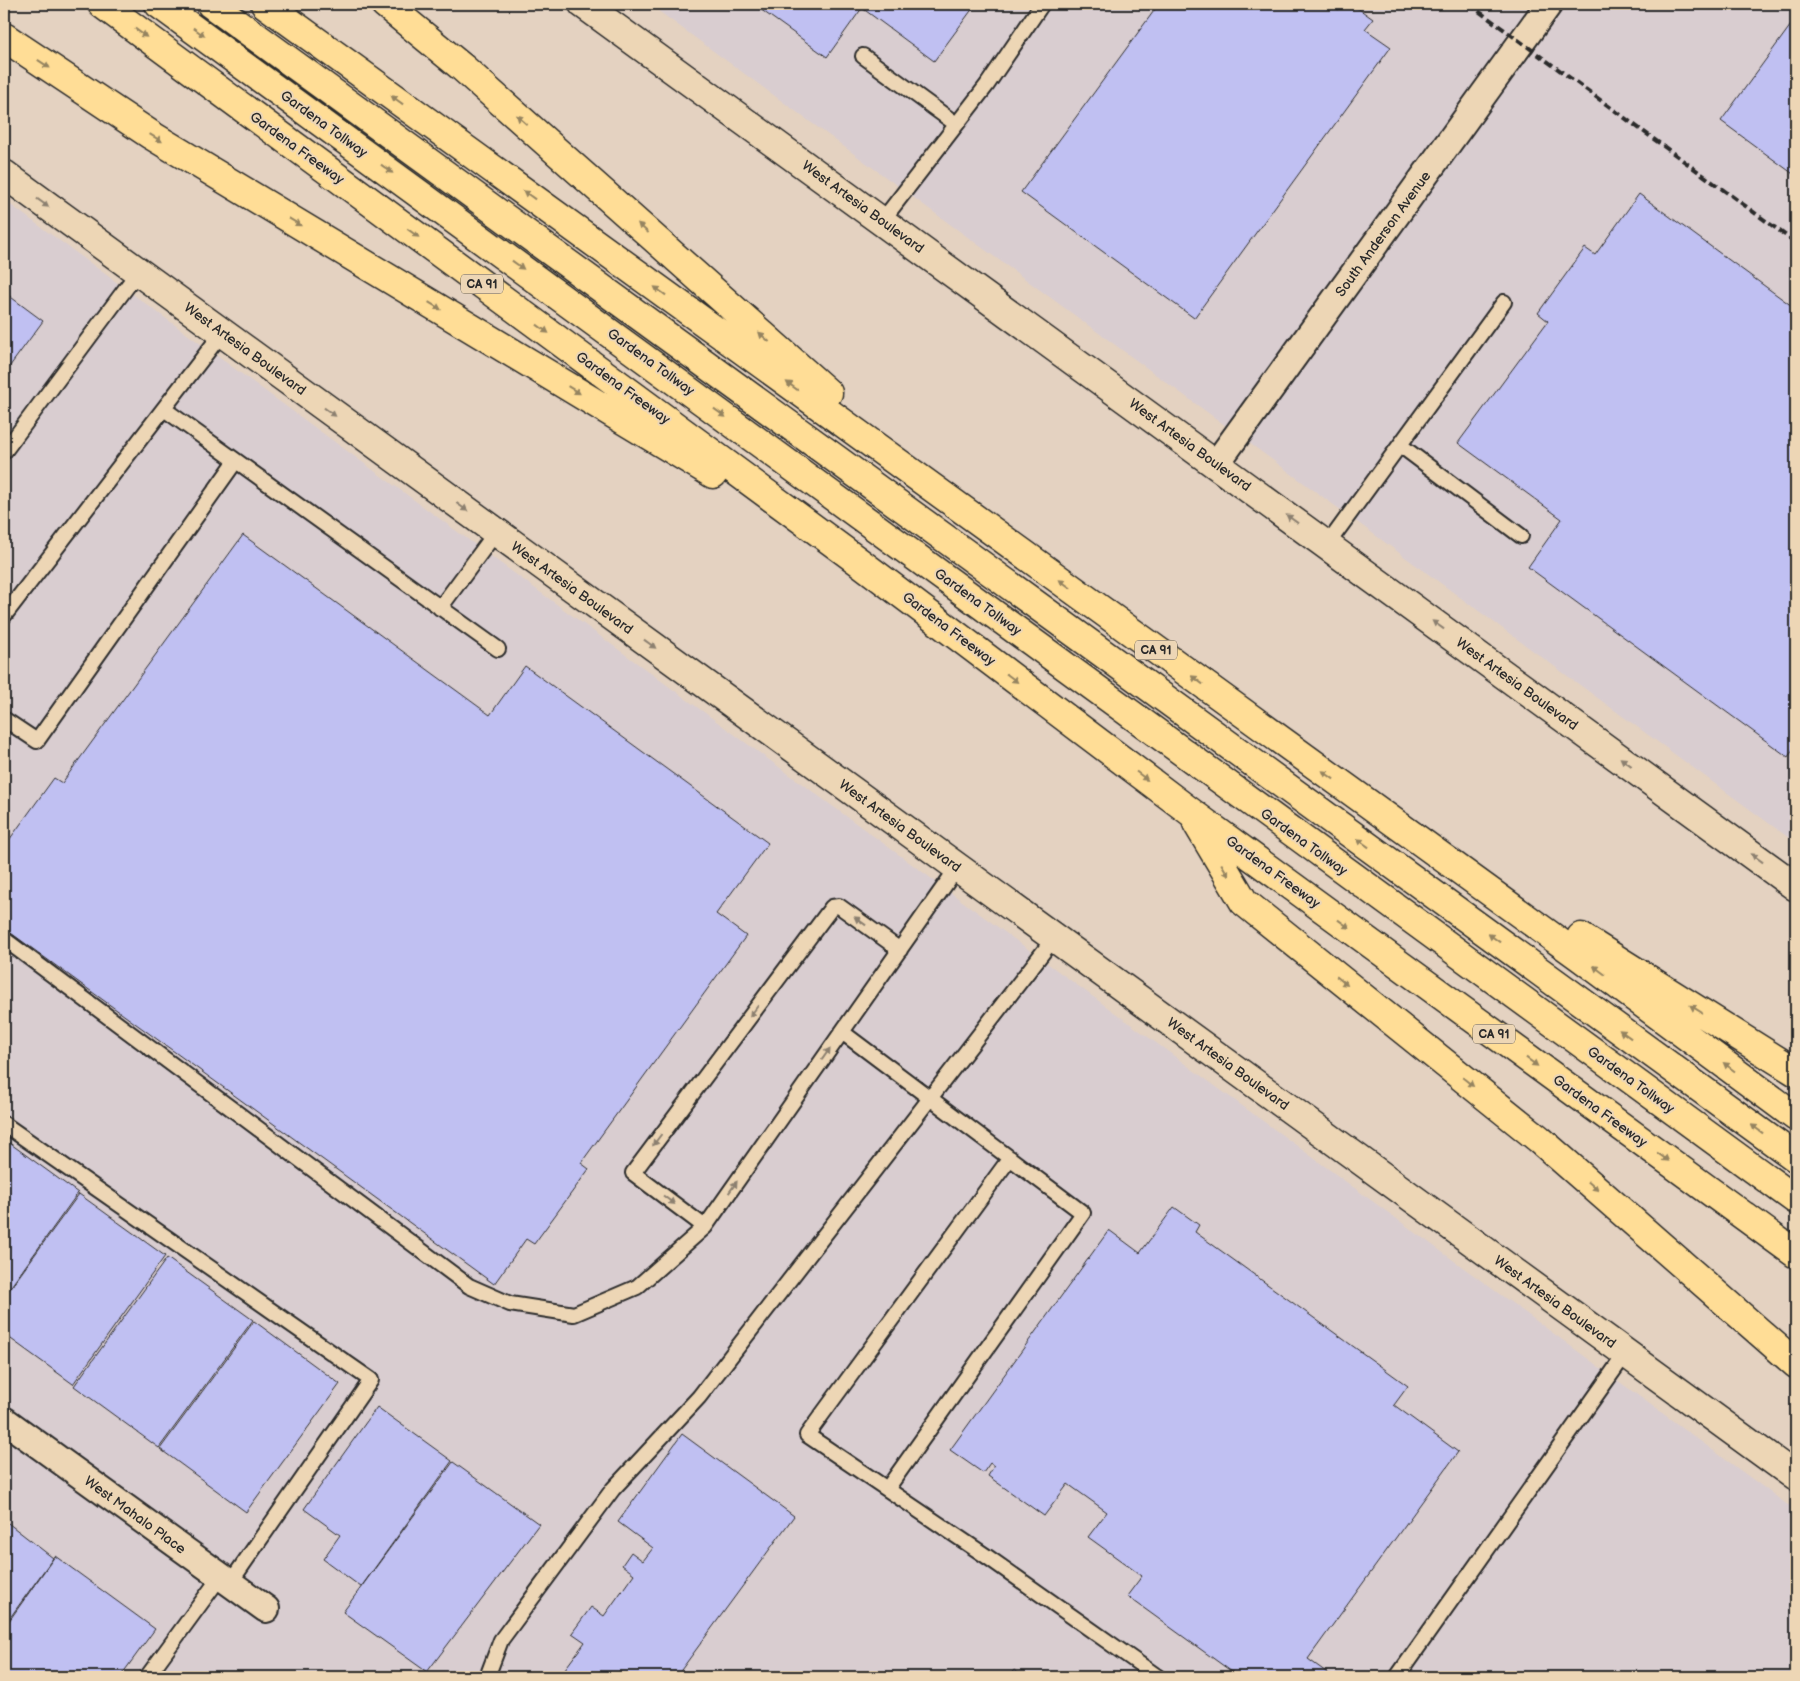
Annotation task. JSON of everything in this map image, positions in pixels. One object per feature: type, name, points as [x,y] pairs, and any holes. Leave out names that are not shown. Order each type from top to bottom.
[{"type":"highway","name":"Gardena Freeway","points":[[102,4],[862,564],[1192,813],[1796,1254]]},
{"type":"highway","name":"Gardena Tollway","points":[[159,4],[1796,1200]]},
{"type":"highway","points":[[211,4],[1796,1158]]},
{"type":"highway","name":"CA 91","points":[[265,4],[1580,957],[1796,1117]]},
{"type":"highway","points":[[385,4],[463,68],[944,497]]},
{"type":"highway","points":[[4,37],[151,135],[862,564]]},
{"type":"highway","points":[[1368,804],[1796,1072]]},
{"type":"highway","points":[[1192,813],[1244,902],[1539,1139],[1796,1364]]},
{"type":"main road","name":"West Artesia Boulevard","points":[[584,4],[1796,887]]},
{"type":"main road","name":"West Artesia Boulevard","points":[[4,174],[1796,1477]]},
{"type":"street","name":"South Anderson Avenue","points":[[1216,464],[1549,4]]},
{"type":"street","name":"West Mahalo Place","points":[[4,1420],[266,1610]]},
{"type":"lane","points":[[882,220],[987,85],[1042,4]]},
{"type":"lane","points":[[863,56],[956,124]]},
{"type":"lane","points":[[4,452],[138,272]]},
{"type":"lane","points":[[1327,545],[1504,302]]},
{"type":"lane","points":[[4,616],[222,333]]},
{"type":"lane","points":[[164,409],[498,649]]},
{"type":"lane","points":[[1400,445],[1521,536]]},
{"type":"lane","points":[[4,719],[37,741],[236,462]]},
{"type":"lane","points":[[440,608],[496,532]]},
{"type":"lane","points":[[4,939],[469,1286],[510,1304],[574,1314],[637,1287],[705,1227],[957,868]]},
{"type":"lane","points":[[705,1227],[633,1173],[832,907],[839,906],[900,950]]},
{"type":"lane","points":[[487,1677],[501,1640],[613,1489],[699,1397],[1054,938]]},
{"type":"lane","points":[[842,1032],[1083,1213],[888,1489]]},
{"type":"lane","points":[[4,1124],[371,1380],[225,1580],[146,1677]]},
{"type":"lane","points":[[1010,1158],[807,1434],[1158,1677]]},
{"type":"lane","points":[[1397,1677],[1626,1353]]},
{"type":"shaded area","points":[[649,4],[1796,4],[1796,843]]},
{"type":"shaded area","points":[[4,200],[1796,1511],[1796,1677],[4,1677]]},
{"type":"building","points":[[753,4],[976,4],[934,61],[862,8],[827,57]]},
{"type":"building","points":[[1159,4],[1330,4],[1339,10],[1344,4],[1352,4],[1373,19],[1365,29],[1391,47],[1194,318],[1021,192]]},
{"type":"building","points":[[1796,18],[1796,176],[1721,121]]},
{"type":"building","points":[[1639,194],[1796,309],[1796,745],[1788,757],[1528,567],[1562,519],[1458,443],[1548,321],[1538,313],[1585,248],[1595,255]]},
{"type":"building","points":[[4,292],[43,321],[4,374]]},
{"type":"building","points":[[243,535],[490,715],[525,666],[768,843],[716,914],[746,936],[581,1163],[589,1169],[534,1244],[526,1239],[494,1284],[4,928],[4,863],[6,859],[4,857],[4,847],[54,778],[62,783]]},
{"type":"building","points":[[4,1139],[78,1193],[4,1296]]},
{"type":"building","points":[[79,1194],[165,1256],[73,1384],[4,1334],[4,1297]]},
{"type":"building","points":[[1174,1207],[1199,1225],[1195,1232],[1408,1386],[1394,1405],[1458,1452],[1308,1659],[1333,1677],[1239,1677],[1127,1596],[1142,1576],[1088,1537],[1107,1512],[1068,1484],[1044,1516],[988,1476],[994,1466],[990,1463],[983,1473],[950,1450],[1109,1230],[1140,1253]]},
{"type":"building","points":[[167,1258],[253,1320],[159,1448],[74,1386]]},
{"type":"building","points":[[254,1321],[340,1384],[246,1512],[160,1449]]},
{"type":"building","points":[[377,1407],[452,1461],[361,1587],[323,1559],[340,1535],[304,1509]]},
{"type":"building","points":[[682,1434],[794,1516],[676,1677],[559,1677],[585,1642],[572,1633],[591,1607],[604,1616],[634,1574],[622,1565],[631,1552],[643,1561],[653,1548],[618,1522]]},
{"type":"building","points":[[453,1462],[539,1524],[427,1672],[343,1612]]},
{"type":"building","points":[[4,1520],[53,1558],[4,1626]]},
{"type":"building","points":[[55,1556],[155,1629],[120,1677],[4,1677],[4,1628]]},
{"type":"building","points":[[1014,1670],[1024,1677],[1008,1677]]},
{"type":"railway","points":[[1469,4],[1796,243]]}]
